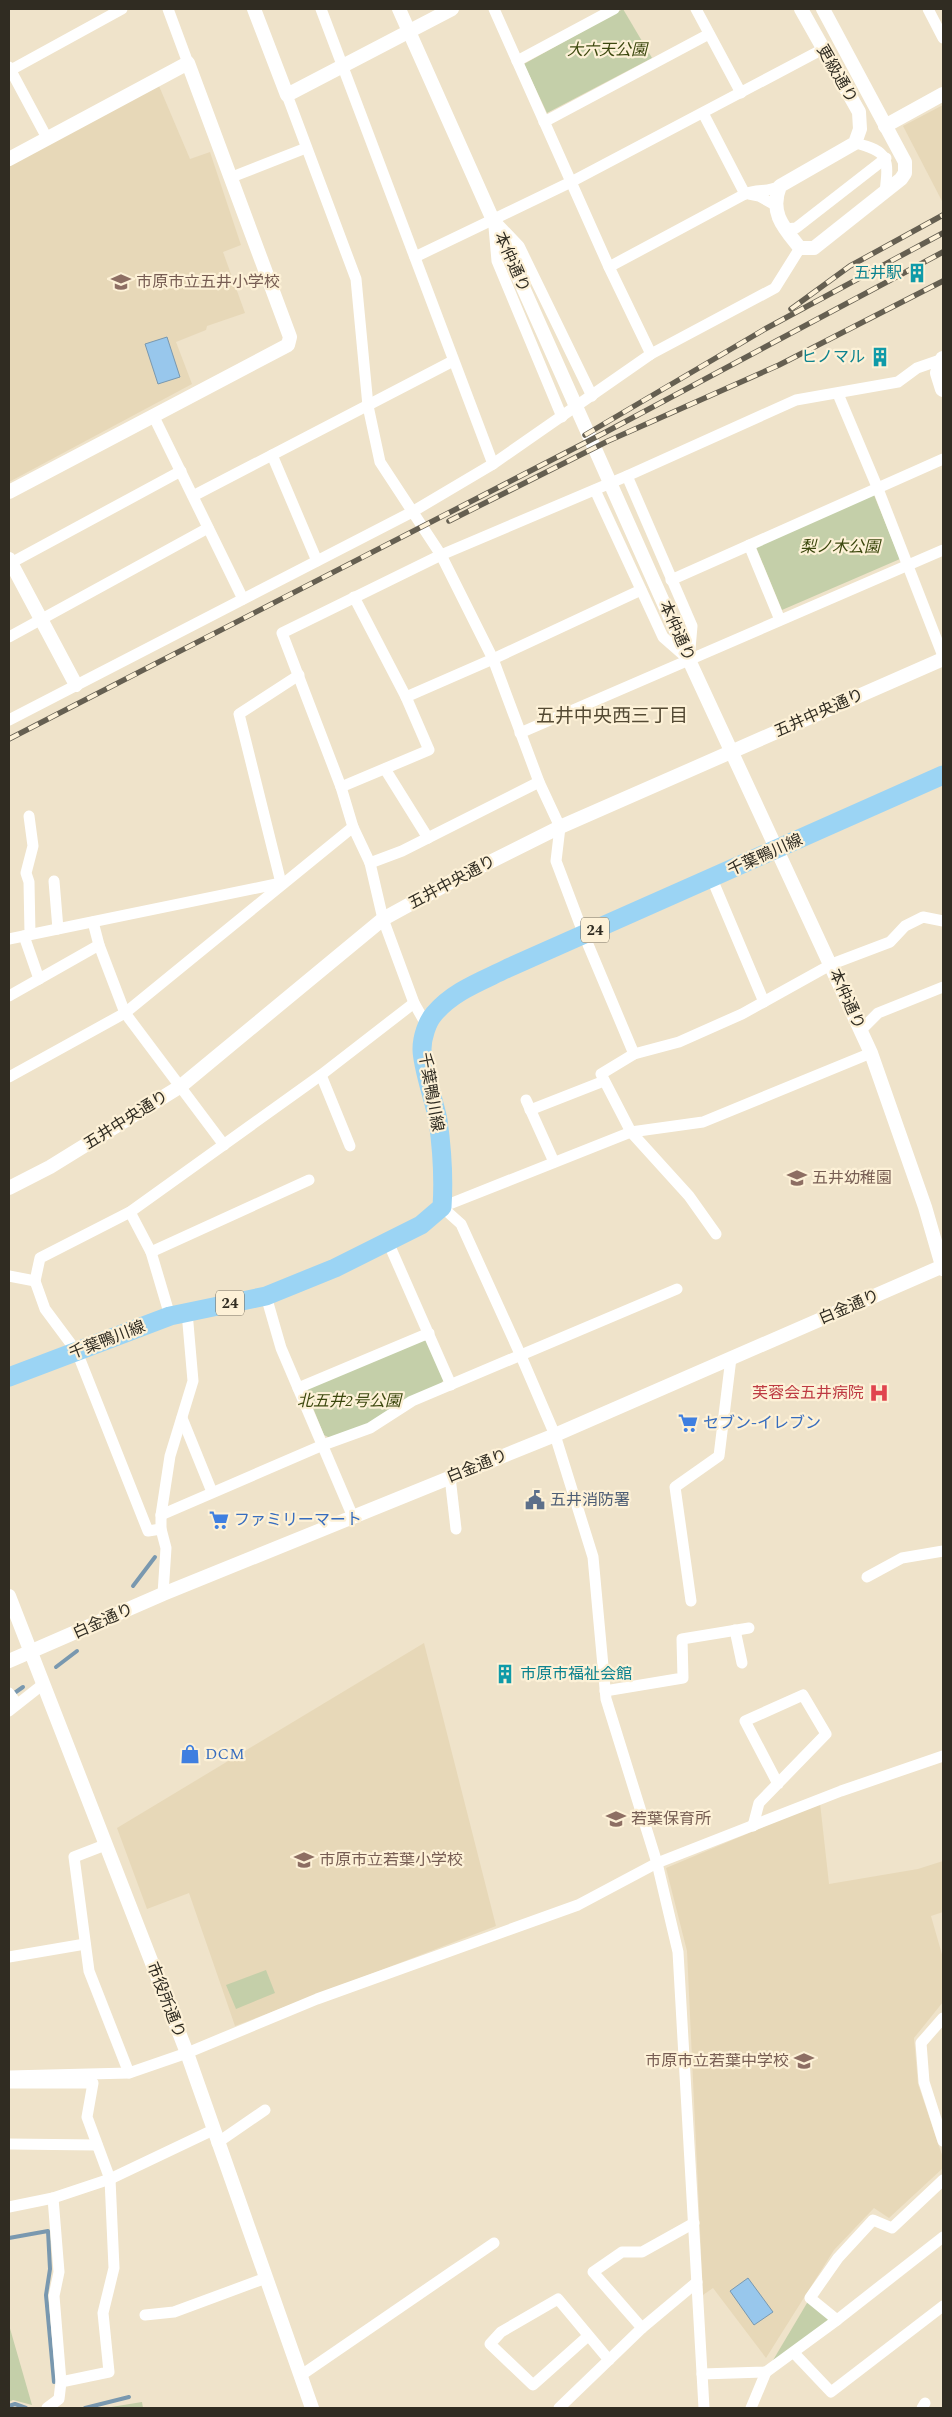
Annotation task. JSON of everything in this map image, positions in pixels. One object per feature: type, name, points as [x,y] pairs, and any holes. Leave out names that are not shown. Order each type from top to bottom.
[{"type":"main road","points":[[943,359],[938,373],[943,389]]},
{"type":"main road","name":"千葉鴨川線","points":[[9,1377],[179,1314],[266,1296],[335,1268],[421,1225],[442,1207],[444,1179],[438,1120],[422,1050],[427,1026],[433,1015],[447,1000],[467,988],[943,775]]},
{"type":"street","points":[[47,138],[9,69],[122,9]]},
{"type":"street","points":[[9,492],[290,342],[232,177],[168,9]]},
{"type":"street","points":[[254,9],[356,279],[368,406],[380,462],[440,555],[493,660],[539,782],[560,827],[556,861],[584,935],[634,1054]]},
{"type":"street","points":[[321,9],[493,464]]},
{"type":"street","name":"本仲通り","points":[[399,9],[689,660],[832,964],[871,1053],[925,1207],[942,1265]]},
{"type":"street","points":[[287,95],[452,9]]},
{"type":"street","points":[[494,9],[609,267],[651,354]]},
{"type":"street","points":[[517,62],[614,9]]},
{"type":"street","points":[[696,9],[741,93]]},
{"type":"street","name":"更級通り","points":[[801,9],[859,112],[860,129],[855,143]]},
{"type":"street","name":"更級通り","points":[[823,9],[905,162],[906,168],[901,179],[885,192]]},
{"type":"street","points":[[928,9],[943,38]]},
{"type":"street","points":[[544,122],[709,34]]},
{"type":"street","points":[[415,256],[571,182],[823,49]]},
{"type":"street","points":[[9,159],[188,64]]},
{"type":"street","points":[[885,126],[943,94]]},
{"type":"street","points":[[703,113],[745,194]]},
{"type":"street","points":[[609,267],[754,189],[770,191],[780,186],[855,143],[880,151],[886,158],[888,168],[885,192],[814,248],[800,248]]},
{"type":"street","points":[[232,177],[306,148]]},
{"type":"street","points":[[785,228],[796,228],[886,158]]},
{"type":"street","points":[[775,205],[780,186]]},
{"type":"street","points":[[745,194],[760,196],[775,205],[785,228],[800,248]]},
{"type":"street","points":[[493,220],[519,246],[592,396]]},
{"type":"street","points":[[493,220],[498,261],[562,417]]},
{"type":"street","points":[[9,720],[412,512],[493,464],[651,354],[775,288],[800,248]]},
{"type":"street","points":[[427,1026],[414,1003],[383,919],[370,863],[353,827],[341,788],[282,633],[440,555],[595,490],[796,400],[898,382],[918,368],[943,359]]},
{"type":"street","points":[[193,496],[453,361]]},
{"type":"street","points":[[838,394],[878,489],[943,658]]},
{"type":"street","points":[[154,415],[243,599]]},
{"type":"street","points":[[272,455],[317,561]]},
{"type":"street","points":[[671,580],[943,459]]},
{"type":"street","points":[[76,685],[9,562],[181,471]]},
{"type":"street","points":[[627,476],[692,626],[689,660]]},
{"type":"street","points":[[595,490],[663,637],[689,660]]},
{"type":"street","points":[[9,637],[208,528]]},
{"type":"street","points":[[749,545],[780,620]]},
{"type":"street","points":[[520,734],[943,550]]},
{"type":"street","points":[[406,697],[493,660],[641,590]]},
{"type":"street","points":[[341,788],[429,750],[406,697],[354,597]]},
{"type":"street","name":"五井中央通り","points":[[9,1188],[50,1168],[181,1086],[383,919],[456,879],[560,827],[943,658]]},
{"type":"street","points":[[281,883],[239,714],[298,675]]},
{"type":"street","points":[[385,769],[428,838]]},
{"type":"street","points":[[370,863],[402,851],[539,782]]},
{"type":"street","points":[[29,816],[33,846],[26,873],[29,882],[27,935],[39,979]]},
{"type":"street","points":[[9,1077],[125,1013],[281,883],[353,827]]},
{"type":"street","points":[[712,879],[764,1002]]},
{"type":"street","points":[[54,881],[58,929]]},
{"type":"street","points":[[9,939],[281,883]]},
{"type":"street","points":[[716,1234],[689,1196],[631,1132],[601,1074],[634,1054],[679,1042],[742,1014],[832,964],[890,942],[905,926],[923,917],[943,920]]},
{"type":"street","points":[[93,922],[99,945],[125,1013],[224,1145]]},
{"type":"street","points":[[9,996],[99,945]]},
{"type":"street","points":[[861,1030],[878,1013],[943,987]]},
{"type":"street","points":[[161,1529],[148,1531],[76,1352],[45,1309],[35,1281],[40,1258],[130,1212],[321,1075],[414,1003]]},
{"type":"street","points":[[704,2408],[678,1952],[657,1863],[606,1699],[593,1557],[555,1435],[521,1356],[461,1224],[442,1207],[631,1132],[703,1122],[871,1053]]},
{"type":"street","points":[[321,1075],[350,1146]]},
{"type":"street","points":[[554,1162],[528,1105],[604,1081]]},
{"type":"street","points":[[151,1252],[309,1180]]},
{"type":"street","points":[[130,1212],[151,1252],[179,1314],[193,1381],[170,1456],[161,1514],[161,1529],[166,1548],[163,1594]]},
{"type":"street","points":[[388,1242],[451,1384]]},
{"type":"street","name":"白金通り","points":[[9,1660],[163,1594],[555,1435],[942,1265]]},
{"type":"street","points":[[9,1276],[35,1281]]},
{"type":"street","points":[[161,1514],[323,1445],[370,1428],[412,1401],[677,1290]]},
{"type":"street","points":[[266,1296],[281,1348],[353,1517]]},
{"type":"street","points":[[298,1388],[429,1333]]},
{"type":"street","points":[[691,1601],[675,1487],[719,1456],[731,1358]]},
{"type":"street","points":[[182,1418],[212,1492]]},
{"type":"street","points":[[450,1477],[456,1529]]},
{"type":"street","points":[[867,1577],[902,1558],[943,1551]]},
{"type":"street","name":"市役所通り","points":[[9,1596],[187,2053],[312,2408]]},
{"type":"street","points":[[605,1691],[684,1678],[682,1638],[749,1628]]},
{"type":"street","points":[[735,1630],[742,1663]]},
{"type":"street","points":[[9,1693],[13,1707],[42,1684]]},
{"type":"street","points":[[753,1826],[759,1803],[778,1784],[826,1734],[803,1695],[745,1721],[778,1784]]},
{"type":"street","points":[[9,2076],[129,2073],[187,2053],[317,1999],[578,1905],[657,1863],[841,1791],[943,1756]]},
{"type":"street","points":[[105,1845],[74,1857],[89,1971],[129,2073]]},
{"type":"street","points":[[9,1957],[86,1944]]},
{"type":"street","points":[[941,2025],[920,2043],[924,2082],[943,2141]]},
{"type":"street","points":[[9,2084],[93,2084],[87,2117],[110,2179],[114,2268],[103,2313],[109,2372],[61,2382]]},
{"type":"street","points":[[9,2207],[54,2198],[110,2179],[215,2137],[265,2110]]},
{"type":"street","points":[[9,2144],[97,2145]]},
{"type":"street","points":[[837,2320],[810,2298],[838,2258],[873,2220],[892,2228],[943,2180]]},
{"type":"street","points":[[47,2408],[59,2399],[61,2382],[54,2296],[59,2272],[54,2198]]},
{"type":"street","points":[[642,2328],[593,2272],[622,2252],[642,2252],[694,2223]]},
{"type":"street","points":[[702,2374],[766,2372],[794,2354],[943,2237]]},
{"type":"street","points":[[300,2376],[494,2243]]},
{"type":"street","points":[[145,2315],[174,2312],[266,2278]]},
{"type":"street","points":[[560,2408],[642,2328],[697,2282]]},
{"type":"street","points":[[588,2336],[533,2385],[490,2344],[501,2332],[558,2299],[609,2360]]},
{"type":"street","points":[[794,2354],[831,2392],[943,2306]]},
{"type":"street","points":[[751,2408],[766,2377],[766,2372]]},
{"type":"shaded area","name":"市原市立五井小学校","points":[[159,86],[190,159],[210,152],[241,245],[223,252],[245,313],[207,326],[206,330],[176,342],[192,384],[9,482],[9,165]]},
{"type":"shaded area","points":[[943,105],[943,203],[903,126]]},
{"type":"shaded area","name":"市原市立若葉小学校","points":[[424,1643],[496,1926],[235,2026],[189,1893],[147,1909],[117,1828]]},
{"type":"shaded area","name":"市原市立若葉中学校","points":[[820,1803],[829,1884],[918,1869],[943,1861],[943,1912],[931,1916],[943,1958],[943,2002],[914,2038],[918,2084],[943,2158],[943,2168],[889,2218],[874,2208],[834,2250],[766,2358],[713,2288],[703,2295],[687,1951],[666,1868]]},
{"type":"green space","name":"大六天公園","points":[[623,9],[652,58],[547,113],[524,64]]},
{"type":"green space","name":"梨ノ木公園","points":[[874,495],[900,559],[782,610],[756,547]]},
{"type":"green space","name":"北五井2号公園","points":[[423,1340],[427,1341],[444,1379],[441,1384],[370,1423],[330,1438],[324,1435],[307,1393],[309,1387]]},
{"type":"green space","points":[[266,1970],[275,1993],[236,2009],[226,1985]]},
{"type":"green space","points":[[810,2298],[837,2320],[766,2372]]},
{"type":"green space","points":[[9,2325],[32,2405],[13,2400],[9,2402]]},
{"type":"green space","points":[[142,2402],[143,2408],[105,2408]]},
{"type":"water","points":[[167,337],[180,377],[158,384],[145,344]]},
{"type":"water","points":[[748,2278],[773,2312],[754,2325],[730,2291]]},
{"type":"waterway","points":[[133,1586],[155,1557]]},
{"type":"waterway","points":[[56,1667],[77,1651]]},
{"type":"waterway","points":[[13,1694],[23,1687]]},
{"type":"waterway","points":[[9,2238],[48,2231],[50,2269],[46,2295],[54,2382]]},
{"type":"waterway","points":[[85,2408],[129,2397]]},
{"type":"waterway","points":[[9,2406],[15,2404],[26,2408]]},
{"type":"railway","points":[[791,309],[850,266],[943,215]]},
{"type":"railway","points":[[585,435],[765,329],[943,233]]},
{"type":"railway","points":[[9,739],[604,433],[943,252]]},
{"type":"railway","points":[[449,521],[608,441],[779,365],[943,281]]},
{"type":"place","name":"五井駅","points":[[917,273]]},
{"type":"place","name":"市原市立五井小学校","points":[[121,282]]},
{"type":"place","name":"ヒノマル","points":[[880,357]]},
{"type":"place","name":"五井幼稚園","points":[[797,1178]]},
{"type":"place","name":"芙蓉会五井病院","points":[[879,1393]]},
{"type":"place","name":"セブン-イレブン","points":[[688,1423]]},
{"type":"place","name":"五井消防署","points":[[535,1500]]},
{"type":"place","name":"ファミリーマート","points":[[219,1520]]},
{"type":"place","name":"市原市福祉会館","points":[[505,1674]]},
{"type":"place","name":"DCM","points":[[190,1754]]},
{"type":"place","name":"若葉保育所","points":[[616,1819]]},
{"type":"place","name":"市原市立若葉小学校","points":[[304,1860]]},
{"type":"place","name":"市原市立若葉中学校","points":[[804,2061]]},
{"type":"district","name":"五井中央西三丁目","points":[[612,716]]}]
